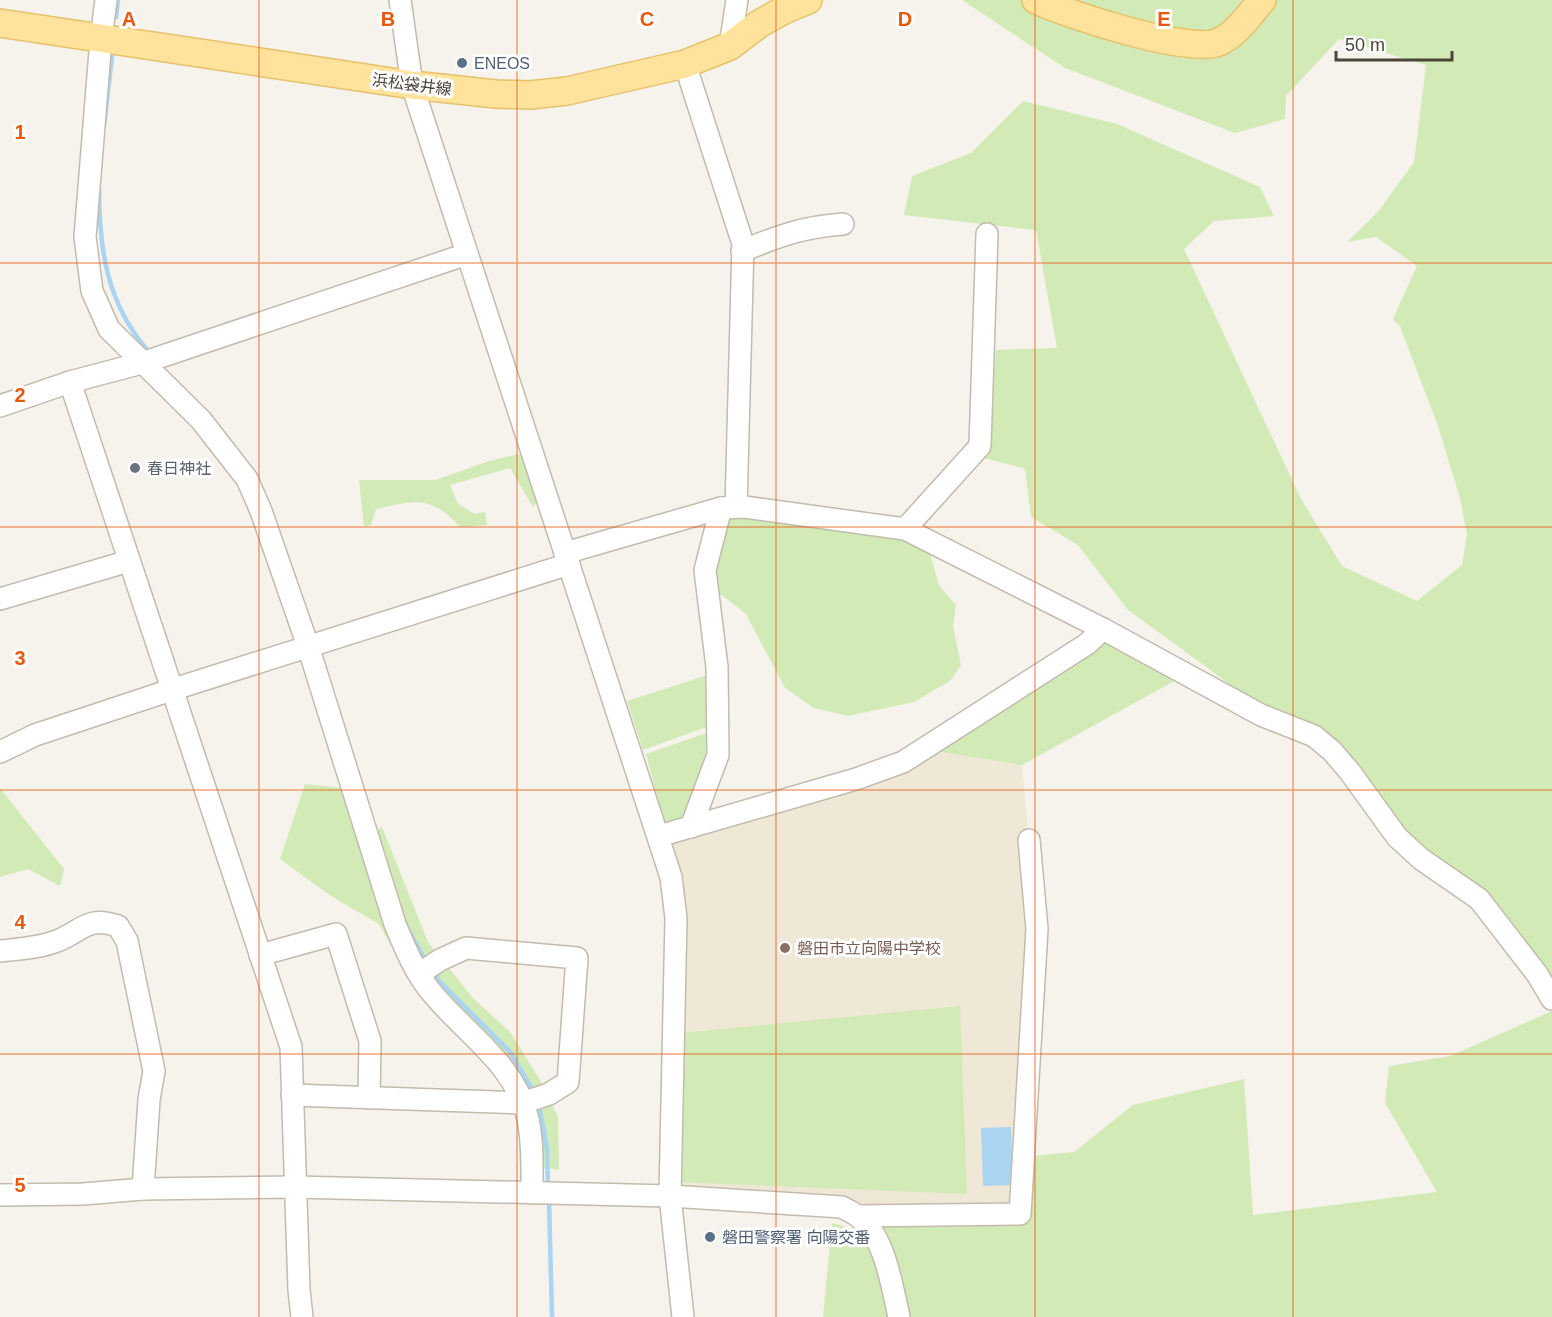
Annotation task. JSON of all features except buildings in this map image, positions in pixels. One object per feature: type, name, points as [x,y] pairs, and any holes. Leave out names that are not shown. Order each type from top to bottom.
[{"type":"main road","name":"浜松袋井線","points":[[0,23],[412,86],[530,95],[567,91],[685,64],[730,45],[759,24],[808,0]]},
{"type":"main road","points":[[1036,0],[1085,19],[1197,45],[1217,43],[1236,32],[1262,0]]},
{"type":"street","points":[[106,0],[85,237],[92,291],[109,329],[201,420],[247,478],[261,511],[308,646],[395,924],[411,961],[433,995],[501,1064],[522,1103],[528,1118],[532,1193]]},
{"type":"street","points":[[400,0],[412,86],[671,877],[676,918],[670,1196],[683,1317]]},
{"type":"street","points":[[730,45],[737,0]]},
{"type":"street","points":[[685,64],[742,244],[728,508],[705,570],[717,667],[718,755],[691,827]]},
{"type":"street","points":[[742,251],[788,232],[816,226],[843,224]]},
{"type":"street","points":[[905,529],[980,446],[987,234]]},
{"type":"street","points":[[0,405],[70,382],[142,363],[467,254]]},
{"type":"street","points":[[70,382],[291,1047],[302,1317]]},
{"type":"street","points":[[0,752],[35,735],[567,558],[728,508],[905,529],[1103,629],[1261,715],[1314,736],[1350,772],[1398,837],[1421,859],[1479,899],[1537,974],[1552,999]]},
{"type":"street","points":[[0,599],[129,561]]},
{"type":"street","points":[[659,836],[856,779],[903,762],[1087,644],[1103,629]]},
{"type":"street","points":[[0,1195],[84,1194],[143,1189],[295,1187],[670,1196],[842,1208],[859,1216],[1020,1214],[1037,929],[1029,840]]},
{"type":"street","points":[[0,951],[39,947],[58,941],[89,924],[102,921],[118,926],[127,942],[154,1071],[149,1100],[143,1189]]},
{"type":"street","points":[[260,955],[336,934],[370,1041],[369,1098]]},
{"type":"street","points":[[292,1095],[522,1103],[549,1094],[568,1082],[577,958],[466,948],[440,960],[419,974]]},
{"type":"street","points":[[859,1216],[879,1242],[899,1317]]},
{"type":"shaded area","points":[[923,749],[1022,765],[1029,840],[1020,1214],[670,1196],[675,912],[659,836]]},
{"type":"green space","points":[[962,0],[1552,0],[1552,1001],[1474,896],[1412,850],[1350,772],[1128,610],[1078,545],[1031,517],[1025,469],[981,457],[991,415],[996,350],[1057,348],[1036,230],[904,215],[912,176],[971,153],[1023,101],[1117,124],[1260,187],[1274,216],[1214,221],[1184,249],[1300,497],[1342,566],[1417,601],[1462,565],[1467,535],[1460,498],[1438,426],[1400,326],[1393,319],[1417,266],[1376,237],[1347,242],[1378,212],[1414,162],[1426,65],[1339,39],[1286,96],[1285,119],[1235,133],[1065,68]]},
{"type":"green space","points":[[519,454],[526,464],[539,500],[533,507],[510,468],[450,485],[458,504],[475,514],[485,512],[487,525],[460,527],[440,509],[412,502],[376,509],[371,525],[364,526],[359,480],[436,480],[489,461]]},
{"type":"green space","points":[[721,508],[926,540],[939,585],[956,605],[953,626],[961,665],[951,680],[914,702],[848,716],[814,708],[785,688],[746,614],[722,595],[707,590]]},
{"type":"green space","points":[[1103,629],[1187,674],[1022,765],[923,749]]},
{"type":"green space","points":[[717,672],[718,723],[643,750],[627,701]]},
{"type":"green space","points":[[718,729],[691,827],[667,834],[646,754]]},
{"type":"green space","points":[[305,784],[353,789],[368,836],[382,827],[428,942],[473,998],[510,1032],[540,1080],[558,1117],[559,1170],[540,1167],[531,1112],[400,961],[379,924],[331,896],[280,859]]},
{"type":"green space","points":[[0,788],[64,869],[60,886],[28,869],[0,877]]},
{"type":"green space","points":[[960,1006],[967,1194],[678,1182],[681,1033]]},
{"type":"green space","points":[[1552,1011],[1552,1317],[823,1317],[832,1223],[887,1238],[880,1222],[1014,1214],[1023,1157],[1074,1152],[1133,1105],[1244,1079],[1253,1215],[1437,1192],[1385,1103],[1389,1066],[1450,1056]]},
{"type":"water","points":[[1011,1127],[1013,1185],[983,1186],[981,1128]]},
{"type":"waterway","points":[[116,17],[118,0]]},
{"type":"waterway","points":[[104,126],[112,57]]},
{"type":"waterway","points":[[99,188],[101,233],[108,276],[124,316],[135,335],[150,353]]},
{"type":"waterway","points":[[409,931],[427,963]]},
{"type":"waterway","points":[[434,972],[439,981],[510,1052],[535,1094]]},
{"type":"waterway","points":[[539,1105],[547,1149],[548,1188]]},
{"type":"waterway","points":[[549,1200],[552,1317]]},
{"type":"place","name":"ENEOS","points":[[462,63]]},
{"type":"place","name":"春日神社","points":[[135,468]]},
{"type":"place","name":"磐田市立向陽中学校","points":[[785,948]]},
{"type":"place","name":"磐田警察署 向陽交番","points":[[710,1237]]}]
